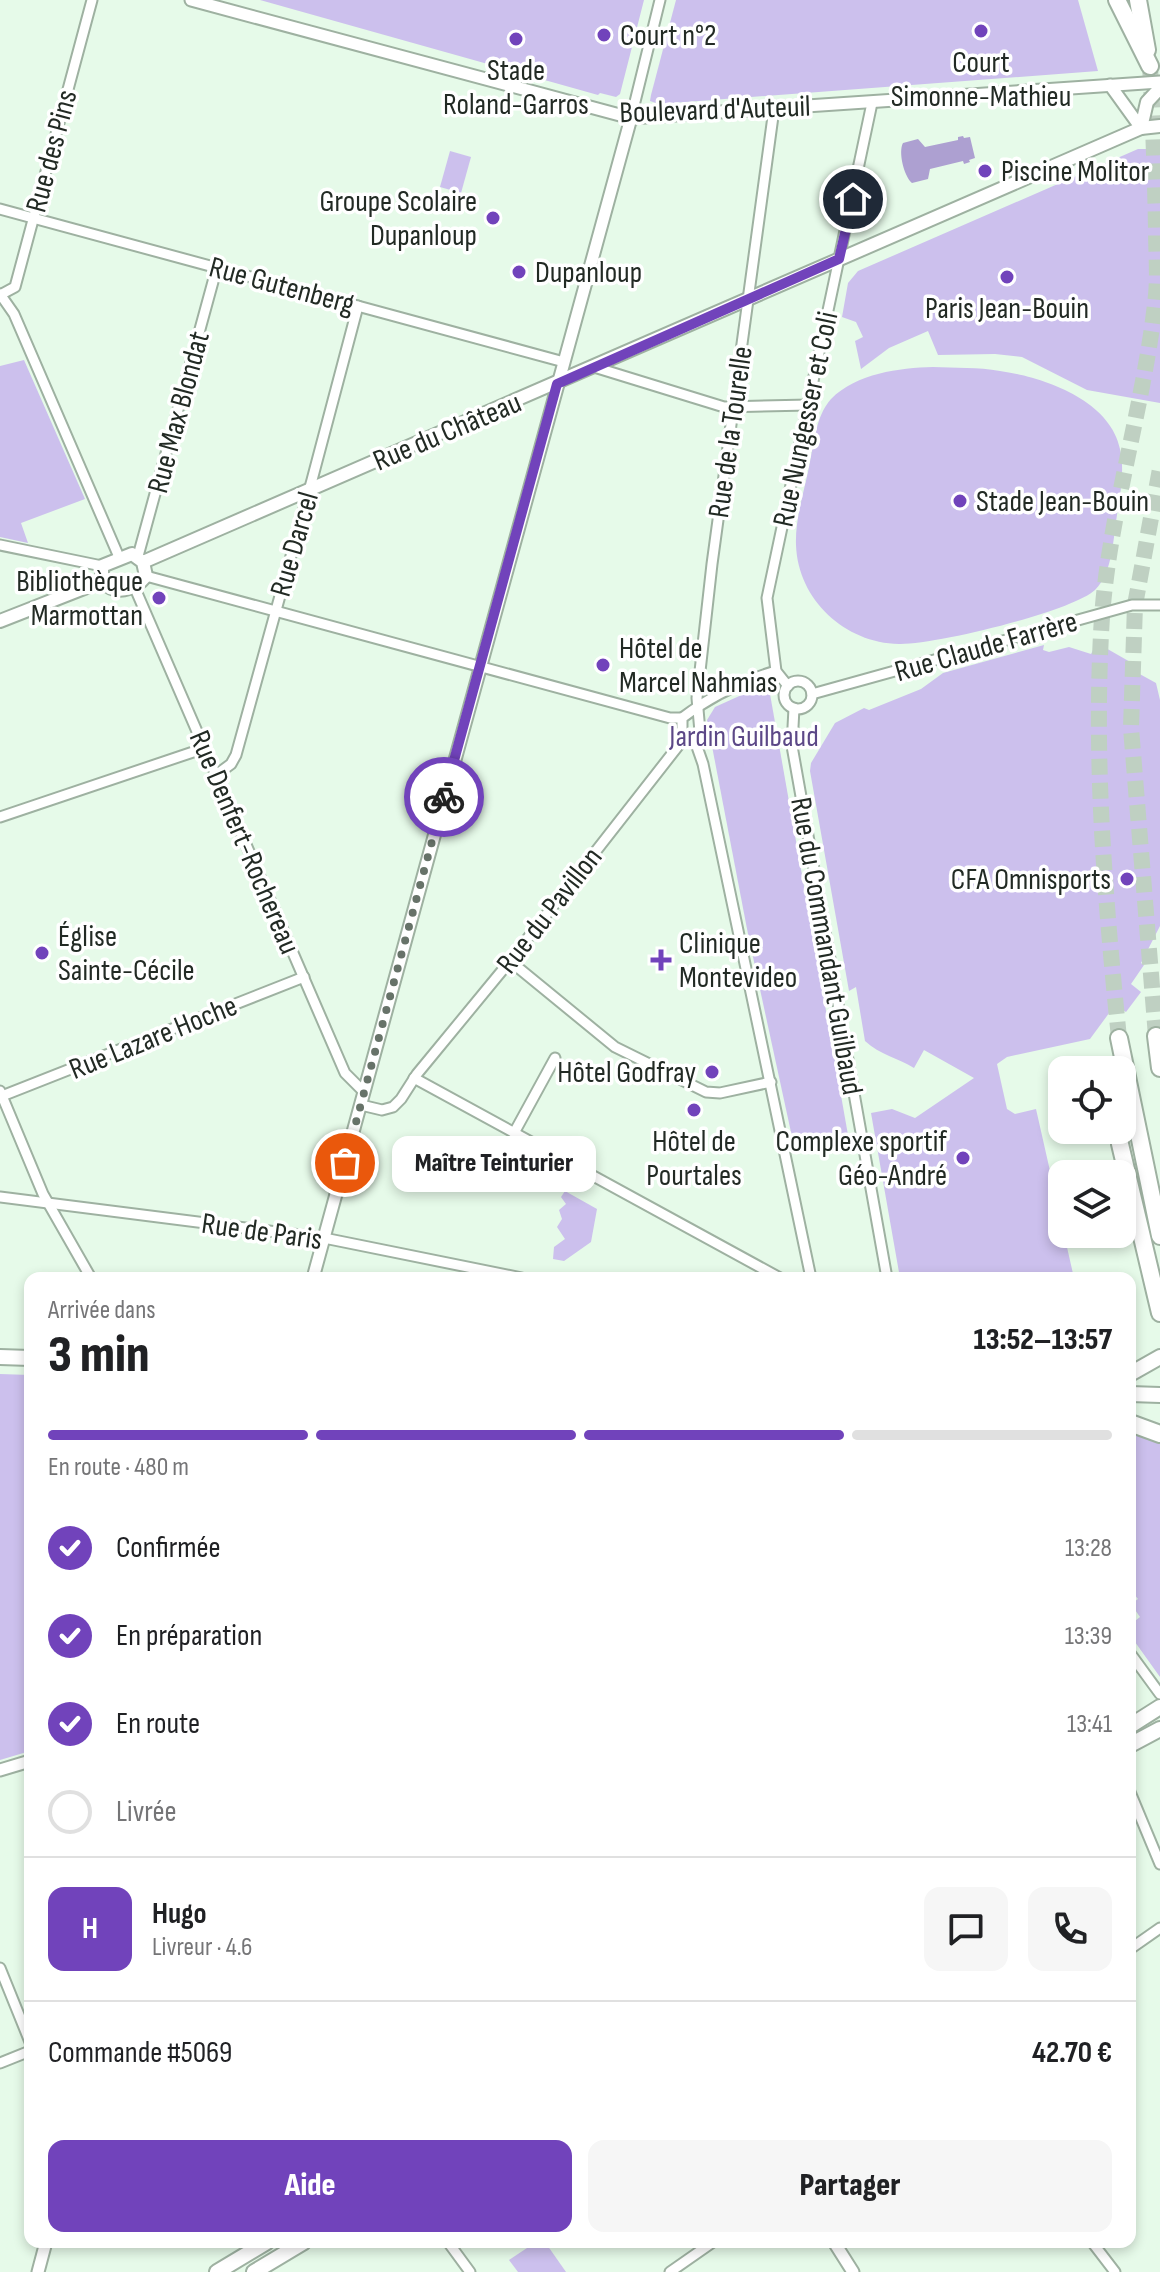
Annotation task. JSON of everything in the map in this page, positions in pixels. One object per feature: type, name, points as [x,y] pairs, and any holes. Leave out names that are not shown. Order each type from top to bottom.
[{"type":"highway","points":[[1117,0],[1150,66],[1138,0]]},
{"type":"highway","points":[[1156,1036],[1160,1068]]},
{"type":"highway","points":[[1118,1056],[1119,1038],[1123,1056]]},
{"type":"highway","points":[[1136,1120],[1160,1236]]},
{"type":"highway","points":[[1120,1144],[1160,1313]]},
{"type":"highway","points":[[1136,1425],[1160,1434]]},
{"type":"main road","points":[[1160,85],[1147,102],[1141,128],[1160,126]]},
{"type":"main road","name":"Rue du Château","points":[[140,559],[557,384],[1141,128]]},
{"type":"main road","points":[[132,554],[140,559],[146,576],[134,586],[115,590],[102,581],[102,566],[132,554]]},
{"type":"main road","points":[[0,621],[102,581]]},
{"type":"main road","points":[[0,1357],[24,1358]]},
{"type":"main road","points":[[1136,1371],[1160,1357]]},
{"type":"main road","points":[[1136,1394],[1160,1395]]},
{"type":"main road","points":[[1136,1722],[1160,1707]]},
{"type":"main road","points":[[1136,1742],[1160,1729]]},
{"type":"main road","points":[[217,2272],[257,2248]]},
{"type":"main road","points":[[232,2272],[270,2248]]},
{"type":"main road","points":[[254,2272],[294,2248]]},
{"type":"street","name":"Rue des Pins","points":[[0,295],[15,287],[92,0]]},
{"type":"street","name":"Boulevard d'Auteuil","points":[[191,0],[631,118],[1110,85],[1160,85]]},
{"type":"street","points":[[315,1272],[631,118],[660,0]]},
{"type":"street","points":[[1110,85],[1141,128]]},
{"type":"street","name":"Rue Nungesser et Coli","points":[[776,671],[767,598],[872,103]]},
{"type":"street","name":"Rue de la Tourelle","points":[[695,741],[700,732],[696,707],[712,564],[774,109]]},
{"type":"street","name":"Rue Gutenberg","points":[[0,209],[564,362]]},
{"type":"street","name":"Rue Max Blondat","points":[[140,559],[217,267]]},
{"type":"street","points":[[0,295],[14,314],[119,557]]},
{"type":"street","name":"Rue Darcel","points":[[216,775],[231,764],[236,755],[358,306]]},
{"type":"street","points":[[594,367],[734,408],[809,405]]},
{"type":"street","points":[[0,545],[102,566]]},
{"type":"street","points":[[146,576],[670,718],[682,718],[715,695],[776,671],[788,686],[796,681],[805,683],[812,694],[807,706],[794,708]]},
{"type":"street","name":"Rue Denfert-Rochereau","points":[[134,586],[345,1073],[364,1092]]},
{"type":"street","name":"Rue Claude Farrère","points":[[812,694],[1132,605],[1160,605]]},
{"type":"street","name":"Rue du Commandant Guilbaud","points":[[788,686],[785,698],[794,708],[792,746],[883,1272]]},
{"type":"street","points":[[682,718],[682,741],[695,741],[703,764],[810,1272]]},
{"type":"street","name":"Rue du Pavillon","points":[[361,1105],[382,1110],[393,1107],[682,741]]},
{"type":"street","points":[[0,817],[205,748]]},
{"type":"street","points":[[510,961],[615,1047],[706,1092],[720,1093],[771,1082]]},
{"type":"street","name":"Rue Lazare Hoche","points":[[1,1093],[304,977]]},
{"type":"street","points":[[514,1133],[555,1058]]},
{"type":"street","points":[[414,1078],[769,1272]]},
{"type":"street","points":[[1,1093],[48,1204],[88,1272]]},
{"type":"street","name":"Rue de Paris","points":[[0,1197],[324,1238],[492,1272]]},
{"type":"street","points":[[1136,1661],[1160,1694]]},
{"type":"street","points":[[2,1769],[24,1763]]},
{"type":"street","points":[[1136,1806],[1160,1864]]},
{"type":"street","points":[[1136,1945],[1160,1928]]},
{"type":"street","points":[[0,1968],[24,2027]]},
{"type":"street","points":[[0,2063],[24,2053]]},
{"type":"street","points":[[38,2272],[44,2248]]},
{"type":"street","points":[[452,2248],[470,2272]]},
{"type":"street","points":[[670,2272],[704,2248]]},
{"type":"street","points":[[838,2248],[853,2272]]},
{"type":"street","points":[[1097,2248],[1115,2272]]},
{"type":"green space","name":"Stade Roland-Garros","points":[[260,0],[644,0],[620,94],[616,97],[598,95]]},
{"type":"green space","points":[[676,0],[1078,0],[1098,71],[659,104],[650,101]]},
{"type":"green space","name":"Paris Jean-Bouin","points":[[1138,149],[1160,149],[1160,403],[1087,390],[1022,357],[938,355],[928,331],[889,348],[861,369],[855,341],[863,337],[856,322],[842,317],[848,283],[858,271]]},
{"type":"green space","points":[[450,151],[471,157],[461,193],[440,187]]},
{"type":"green space","points":[[24,360],[85,499],[21,523],[28,543],[0,537],[0,366]]},
{"type":"green space","name":"Stade Jean-Bouin","points":[[933,367],[992,370],[1035,379],[1072,394],[1103,417],[1114,432],[1122,465],[1111,555],[1101,583],[1095,590],[1059,608],[1001,626],[941,639],[899,644],[879,642],[843,627],[828,615],[805,584],[796,545],[800,506],[818,423],[831,399],[841,390],[866,378],[893,371]]},
{"type":"green space","points":[[1097,643],[1139,667],[1136,672],[1156,683],[1160,700],[1160,926],[1141,963],[1144,965],[1131,984],[1141,992],[1126,1012],[1115,1005],[1090,1039],[1007,1057],[997,1064],[1007,1109],[1015,1114],[1036,1109],[1048,1162],[1048,1248],[1067,1248],[1073,1272],[899,1272],[871,1113],[892,1109],[915,1118],[974,1078],[924,1050],[914,1068],[865,1041],[856,987],[849,991],[811,763],[835,723],[864,708],[869,710],[921,689],[943,673],[1044,645],[1043,650],[1049,652],[1069,647],[1091,654]]},
{"type":"green space","name":"Jardin Guilbaud","points":[[757,688],[770,694],[848,1135],[794,1146],[748,934],[707,720],[715,707]]},
{"type":"green space","points":[[565,1191],[597,1209],[591,1242],[564,1261],[553,1259],[554,1247],[565,1239],[557,1227],[562,1219],[559,1210],[566,1204],[561,1197]]},
{"type":"green space","points":[[0,1374],[24,1375],[24,1753],[0,1760]]},
{"type":"green space","points":[[1136,1432],[1160,1442],[1160,1677],[1136,1643],[1136,1620],[1140,1617],[1136,1611]]},
{"type":"green space","points":[[527,2248],[549,2248],[566,2272],[518,2272],[509,2260]]},
{"type":"shaded area","points":[[963,136],[970,137],[975,158],[964,164],[963,161],[930,169],[928,179],[912,183],[903,164],[903,143],[918,139],[925,147],[958,140]]},
{"type":"tunnel","points":[[1119,1038],[1102,828],[1100,670],[1106,576],[1156,295],[1150,66]]},
{"type":"tunnel","points":[[1156,1036],[1131,728],[1135,605],[1160,469]]},
{"type":"way so far","points":[[345,1163],[444,797]]},
{"type":"place","name":"Court Simonne-Mathieu","points":[[981,31]]},
{"type":"place","name":"Court n°2","points":[[604,35]]},
{"type":"place","name":"Stade Roland-Garros","points":[[516,39]]},
{"type":"place","name":"Piscine Molitor","points":[[985,171]]},
{"type":"place","name":"Groupe Scolaire Dupanloup","points":[[493,218]]},
{"type":"place","name":"Dupanloup","points":[[519,272]]},
{"type":"place","name":"Paris Jean-Bouin","points":[[1007,277]]},
{"type":"place","name":"Stade Jean-Bouin","points":[[960,501]]},
{"type":"place","name":"Bibliothèque Marmottan","points":[[159,598]]},
{"type":"place","name":"Hôtel de Marcel Nahmias","points":[[603,665]]},
{"type":"place","name":"CFA Omnisports","points":[[1127,879]]},
{"type":"place","name":"Église Sainte-Cécile","points":[[42,953]]},
{"type":"place","name":"Clinique Montevideo","points":[[661,960]]},
{"type":"place","name":"Hôtel Godfray","points":[[712,1072]]},
{"type":"place","name":"Hôtel de Pourtales","points":[[694,1110]]},
{"type":"place","name":"Complexe sportif Géo-André","points":[[963,1158]]},
{"type":"place","name":"Maître Teinturier","points":[[345,1163]]},
{"type":"route","points":[[444,797],[557,384],[839,259],[853,199]]}]
